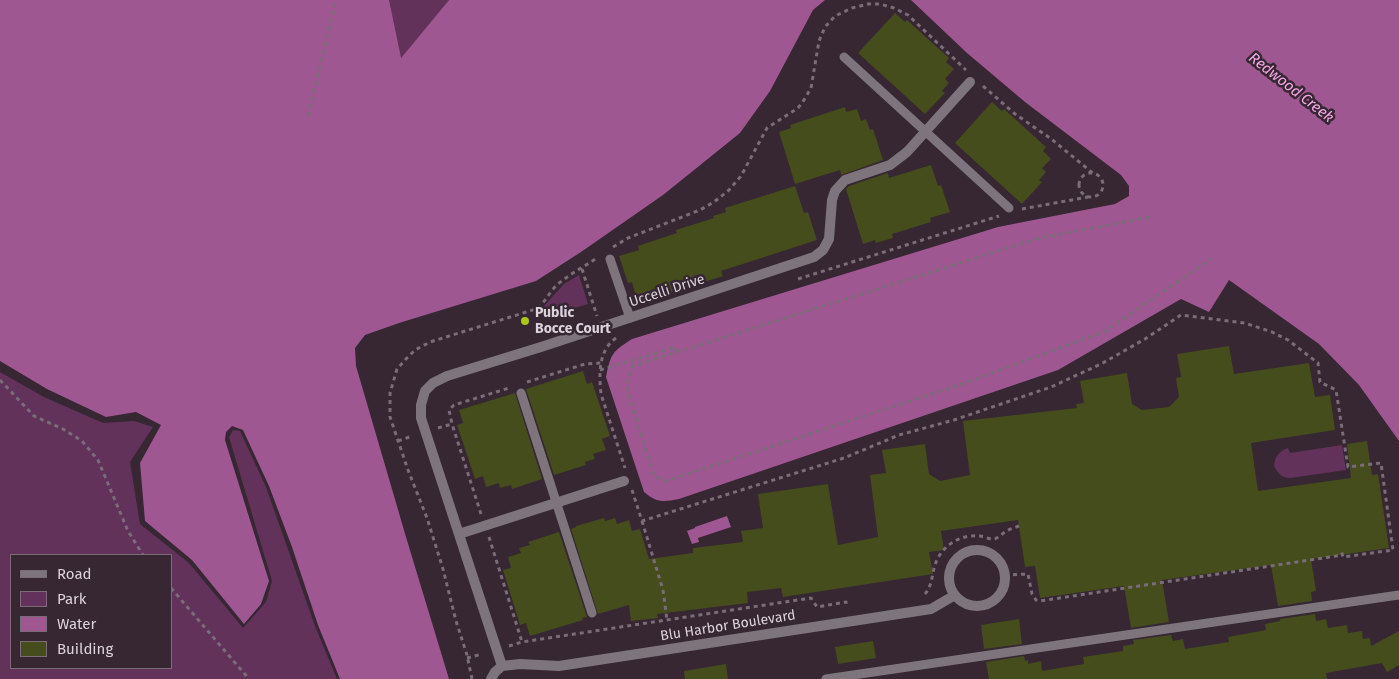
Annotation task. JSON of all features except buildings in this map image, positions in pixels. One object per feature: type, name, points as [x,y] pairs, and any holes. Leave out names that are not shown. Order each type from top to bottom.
[{"type":"street","name":"Uccelli Drive","points":[[502,666],[421,418],[421,405],[425,392],[433,383],[447,376],[814,258],[830,240],[832,200],[835,191],[844,180],[890,165],[907,152],[973,79]]},
{"type":"street","points":[[459,534],[627,480]]},
{"type":"street","points":[[973,551],[991,553],[1003,566],[1006,575],[1002,592],[989,604],[980,606],[971,606],[962,602],[950,587],[949,577],[951,568],[956,560],[964,554],[973,551]]},
{"type":"street","name":"Blu Harbor Boulevard","points":[[502,666],[520,664],[559,666],[931,609],[955,595]]},
{"type":"street","points":[[491,679],[502,666]]},
{"type":"lane","points":[[844,57],[1011,211]]},
{"type":"lane","points":[[606,256],[630,318]]},
{"type":"lane","points":[[520,389],[592,613]]},
{"type":"lane","points":[[826,679],[1399,595]]},
{"type":"path","points":[[308,116],[336,0]]},
{"type":"path","points":[[610,249],[628,238],[700,210],[729,190],[741,176],[767,128],[798,108],[804,100],[811,88],[819,41],[825,27],[835,16],[852,8],[868,4],[880,4],[894,8],[908,16],[973,79],[1015,114],[1050,138],[1101,179],[1101,190],[1096,196],[1011,211],[792,281]]},
{"type":"path","points":[[1088,197],[1080,190],[1079,182],[1083,176],[1090,173],[1094,174]]},
{"type":"path","points":[[1148,216],[1036,239],[633,366],[626,385],[654,476],[666,481],[965,383],[1105,331],[1211,259]]},
{"type":"path","points":[[472,679],[441,560],[390,417],[390,393],[397,370],[410,354],[430,342],[536,309],[541,306],[551,290],[567,276],[606,256]]},
{"type":"path","points":[[582,269],[597,317]]},
{"type":"path","points":[[642,521],[844,458],[899,435],[954,420],[1051,386],[1101,364],[1181,316],[1245,323],[1272,332],[1288,340],[1318,363],[1320,382],[1336,390],[1348,467],[1381,463],[1393,550],[1343,558],[1341,550]]},
{"type":"path","points":[[619,337],[614,339],[607,347],[601,363],[601,394],[663,590],[667,620]]},
{"type":"path","points":[[600,370],[676,347],[677,352]]},
{"type":"path","points":[[520,389],[585,364],[601,363]]},
{"type":"path","points":[[0,380],[34,416],[82,441],[98,460],[128,531],[142,554]]},
{"type":"path","points":[[482,515],[449,410],[454,405],[509,388]]},
{"type":"path","points":[[436,429],[452,424]]},
{"type":"path","points":[[398,441],[412,436]]},
{"type":"path","points":[[919,598],[929,590],[937,560],[953,542],[969,536],[997,538],[1004,532],[1019,526]]},
{"type":"path","points":[[489,536],[522,642]]},
{"type":"path","points":[[1006,575],[1028,574],[1032,594],[1036,600],[1040,601],[1343,555]]},
{"type":"path","points":[[172,589],[249,679]]},
{"type":"path","points":[[506,646],[811,598],[817,607],[846,602],[847,609]]},
{"type":"path","points":[[467,658],[482,654]]},
{"type":"green space","points":[[145,0],[449,0],[401,58]]},
{"type":"green space","points":[[579,275],[588,304],[547,316],[544,306],[564,284]]},
{"type":"green space","points":[[0,372],[44,397],[103,423],[134,421],[153,427],[130,462],[140,524],[189,563],[243,628],[266,602],[272,581],[229,437],[233,430],[240,431],[266,487],[315,626],[337,679],[0,679]]},
{"type":"green space","points":[[1342,445],[1346,470],[1290,478],[1280,475],[1274,466],[1278,454],[1288,448],[1290,453]]},
{"type":"water","points":[[0,0],[389,0],[401,58],[449,0],[825,0],[813,10],[770,91],[740,133],[663,195],[536,281],[365,335],[355,348],[356,366],[449,679],[340,679],[318,625],[269,486],[243,430],[232,426],[226,432],[225,440],[269,581],[261,604],[244,624],[192,560],[145,521],[140,463],[161,425],[136,412],[106,417],[47,389],[0,361]]},
{"type":"water","name":"Redwood Creek","points":[[911,0],[1399,0],[1399,441],[1359,385],[1319,344],[1229,280],[1209,312],[1181,299],[1058,370],[679,499],[660,501],[644,492],[606,377],[613,354],[632,339],[998,227],[1115,204],[1129,196],[1129,186],[1121,175],[1025,102],[967,53]]},
{"type":"water","points":[[727,516],[731,527],[698,538],[699,542],[692,544],[687,531]]},
{"type":"place","name":"Public Bocce Court","points":[[525,321]]}]
